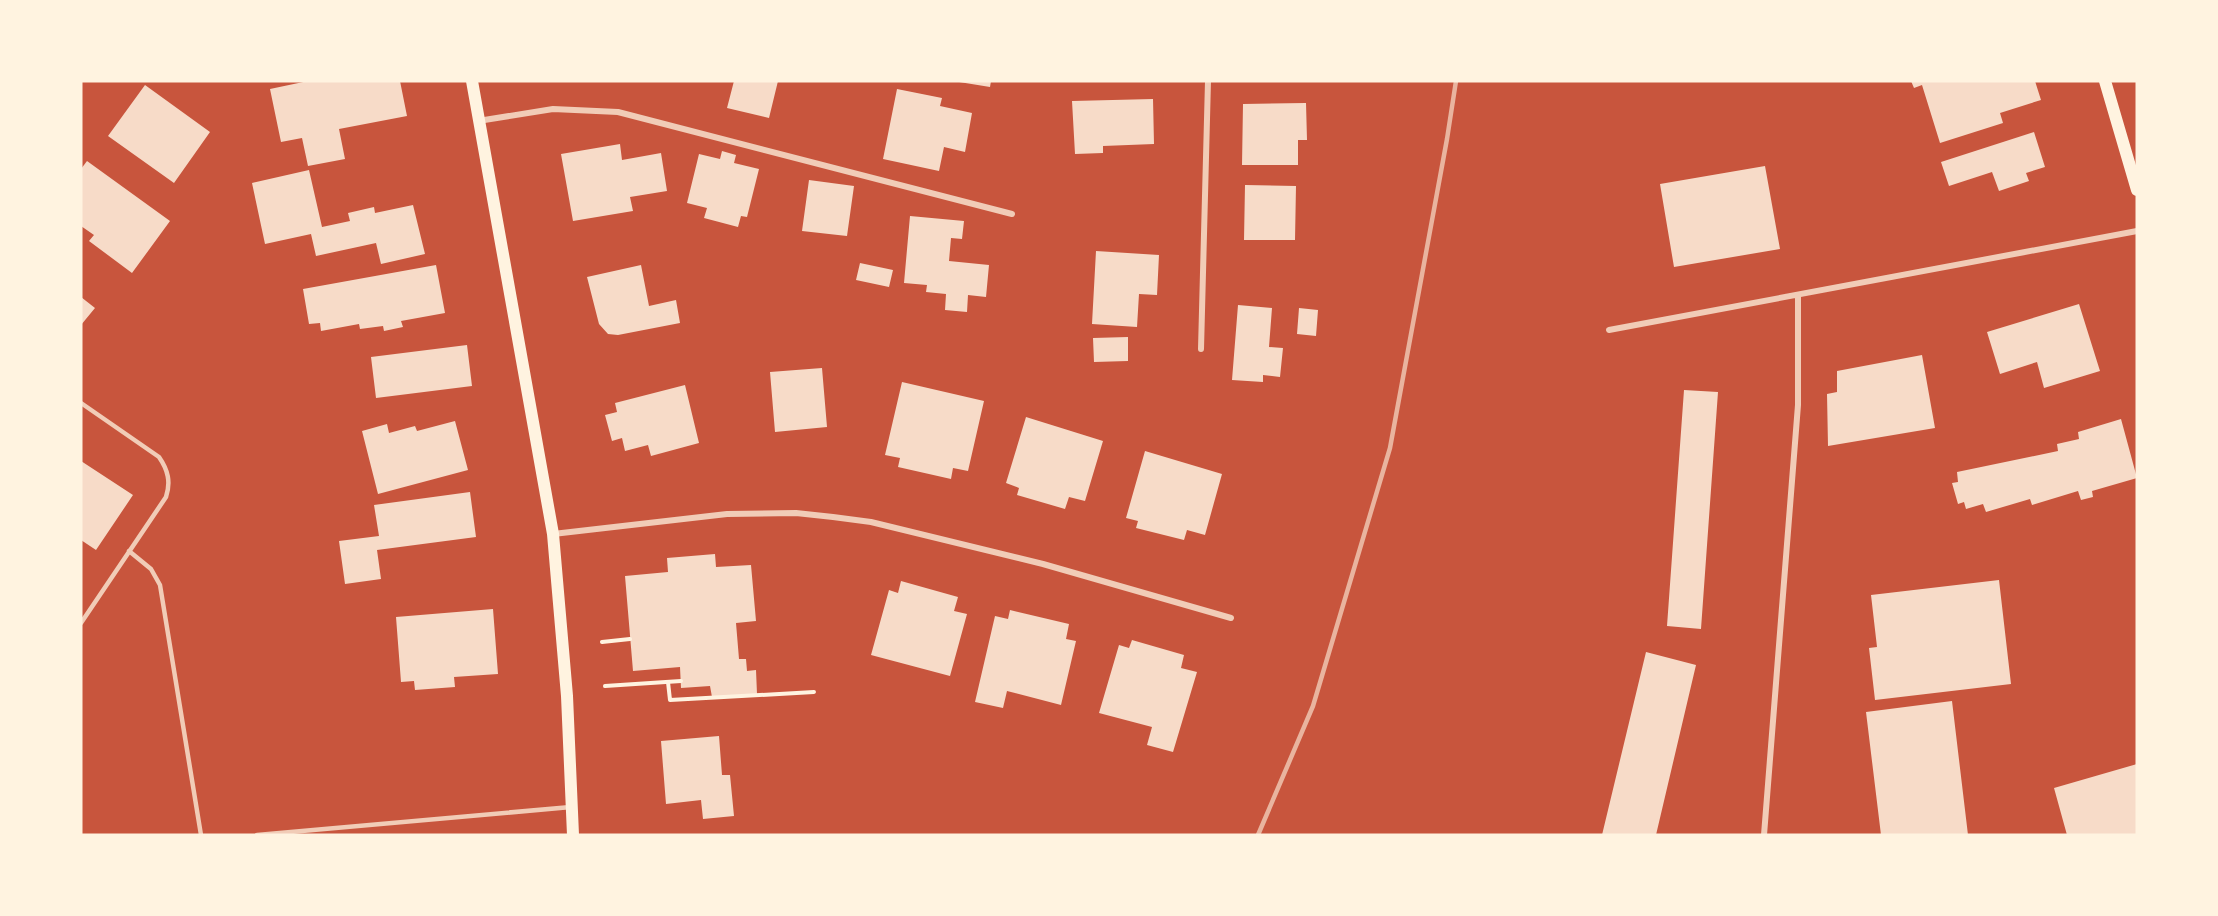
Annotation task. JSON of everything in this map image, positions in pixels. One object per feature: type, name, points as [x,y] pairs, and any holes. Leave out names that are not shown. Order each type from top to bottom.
[{"type":"main road","points":[[472,81],[553,534],[567,696],[573,835]]},
{"type":"main road","points":[[2105,81],[2137,190]]},
{"type":"street","points":[[1201,349],[1208,81]]},
{"type":"street","points":[[478,121],[553,109],[618,112],[1012,214]]},
{"type":"street","points":[[1609,330],[2137,231]]},
{"type":"street","points":[[1764,835],[1798,405],[1797,295]]},
{"type":"street","points":[[553,534],[727,514],[796,513],[833,517],[871,522],[1043,564],[1231,618]]},
{"type":"lane","points":[[81,403],[151,450],[165,466],[169,487],[166,497],[81,623]]},
{"type":"lane","points":[[129,551],[151,569],[160,585],[201,835]]},
{"type":"lane","points":[[257,835],[572,807]]},
{"type":"path","points":[[602,642],[630,639]]},
{"type":"path","points":[[605,686],[681,681]]},
{"type":"path","points":[[668,682],[670,699],[814,692]]},
{"type":"building","points":[[308,81],[400,81],[407,116],[339,129],[345,159],[308,166],[302,138],[281,142],[270,89]]},
{"type":"building","points":[[734,81],[778,81],[769,118],[727,108]]},
{"type":"building","points":[[953,81],[991,81],[990,87]]},
{"type":"building","points":[[1911,81],[2035,81],[2041,100],[2000,113],[2003,123],[1940,143],[1922,85],[1914,88]]},
{"type":"building","points":[[145,85],[210,132],[174,183],[108,136]]},
{"type":"building","points":[[897,89],[942,98],[940,106],[972,113],[965,152],[944,147],[939,171],[883,159]]},
{"type":"building","points":[[1153,99],[1154,144],[1103,146],[1103,153],[1075,154],[1072,101]]},
{"type":"building","points":[[1306,103],[1307,140],[1298,140],[1298,165],[1242,165],[1243,104]]},
{"type":"building","points":[[2034,132],[2045,167],[2026,173],[2029,181],[1999,191],[1992,172],[1949,186],[1941,162]]},
{"type":"building","points":[[620,144],[622,160],[661,153],[667,191],[630,197],[633,211],[573,221],[561,154]]},
{"type":"building","points":[[722,151],[736,155],[734,163],[759,169],[747,217],[741,216],[738,227],[704,218],[707,208],[687,203],[699,154],[720,159]]},
{"type":"building","points":[[87,161],[170,221],[132,273],[89,241],[94,235],[81,226],[81,169]]},
{"type":"building","points":[[1765,166],[1780,249],[1674,267],[1660,184]]},
{"type":"building","points":[[309,170],[322,227],[350,221],[348,213],[374,207],[375,213],[413,205],[425,254],[381,264],[376,243],[316,256],[311,234],[265,244],[252,183]]},
{"type":"building","points":[[809,180],[854,186],[847,236],[802,231]]},
{"type":"building","points":[[1245,185],[1296,186],[1295,240],[1244,240]]},
{"type":"building","points":[[910,216],[964,221],[962,239],[951,238],[949,261],[989,265],[986,297],[968,295],[967,312],[945,310],[946,294],[926,292],[927,285],[904,283]]},
{"type":"building","points":[[1096,251],[1159,255],[1157,295],[1139,294],[1137,327],[1092,324]]},
{"type":"building","points":[[860,263],[893,270],[889,287],[856,280]]},
{"type":"building","points":[[436,265],[445,313],[401,321],[403,327],[384,331],[383,326],[360,329],[359,324],[321,331],[320,323],[309,324],[303,289]]},
{"type":"building","points":[[641,265],[649,306],[676,300],[680,323],[618,335],[608,334],[599,324],[587,277]]},
{"type":"building","points":[[81,297],[95,308],[81,325]]},
{"type":"building","points":[[2079,304],[2100,371],[2044,388],[2037,362],[2000,374],[1987,332]]},
{"type":"building","points":[[1238,305],[1272,308],[1269,347],[1283,348],[1280,377],[1263,375],[1263,382],[1232,380]]},
{"type":"building","points":[[1299,308],[1318,310],[1316,336],[1297,334]]},
{"type":"building","points":[[1128,337],[1128,361],[1094,362],[1093,338]]},
{"type":"building","points":[[467,345],[472,386],[376,398],[371,357]]},
{"type":"building","points":[[1922,355],[1935,428],[1828,446],[1827,394],[1837,392],[1837,371]]},
{"type":"building","points":[[822,368],[827,427],[775,432],[770,372]]},
{"type":"building","points":[[902,382],[984,401],[968,471],[953,468],[951,479],[898,467],[900,458],[885,455]]},
{"type":"building","points":[[685,385],[699,443],[651,456],[648,445],[625,451],[622,438],[612,441],[605,415],[617,412],[615,403]]},
{"type":"building","points":[[1684,390],[1718,392],[1701,629],[1667,626]]},
{"type":"building","points":[[1026,417],[1103,441],[1085,501],[1069,497],[1065,509],[1017,495],[1019,488],[1006,483]]},
{"type":"building","points":[[2121,419],[2137,478],[2092,491],[2093,497],[2081,500],[2078,491],[2032,505],[2030,499],[1986,512],[1983,504],[1966,509],[1964,502],[1958,504],[1952,483],[1958,482],[1957,472],[2058,451],[2057,444],[2079,439],[2078,432]]},
{"type":"building","points":[[455,421],[468,470],[378,494],[362,431],[387,424],[389,433],[415,426],[417,431]]},
{"type":"building","points":[[1145,451],[1222,474],[1205,535],[1187,530],[1184,540],[1136,528],[1138,521],[1126,518]]},
{"type":"building","points":[[81,461],[133,495],[96,550],[81,540]]},
{"type":"building","points":[[470,492],[476,537],[377,550],[381,579],[345,584],[339,541],[379,536],[374,505]]},
{"type":"building","points":[[715,554],[716,567],[751,565],[756,621],[736,623],[739,659],[746,659],[747,671],[756,670],[757,694],[712,697],[710,686],[681,688],[680,667],[633,671],[625,576],[668,572],[667,558]]},
{"type":"building","points":[[1999,580],[2011,684],[1875,700],[1869,648],[1877,647],[1871,595]]},
{"type":"building","points":[[901,581],[958,597],[954,611],[967,614],[950,676],[871,655],[889,590],[898,593]]},
{"type":"building","points":[[493,609],[498,674],[454,677],[455,687],[415,690],[414,681],[401,682],[396,617]]},
{"type":"building","points":[[1010,610],[1069,624],[1066,639],[1076,641],[1061,705],[1007,691],[1003,708],[975,702],[995,616],[1008,619]]},
{"type":"building","points":[[1132,640],[1184,655],[1181,668],[1197,672],[1173,752],[1147,745],[1152,727],[1099,713],[1119,645],[1129,648]]},
{"type":"building","points":[[1646,652],[1696,665],[1656,835],[1602,835]]},
{"type":"building","points":[[1952,701],[1968,835],[1881,835],[1866,712]]},
{"type":"building","points":[[719,736],[722,775],[730,775],[734,816],[703,819],[701,800],[666,804],[661,741]]},
{"type":"building","points":[[2137,764],[2137,835],[2067,835],[2054,788]]},
{"type":"railway","points":[[1258,835],[1313,706],[1390,448],[1456,81]]}]
